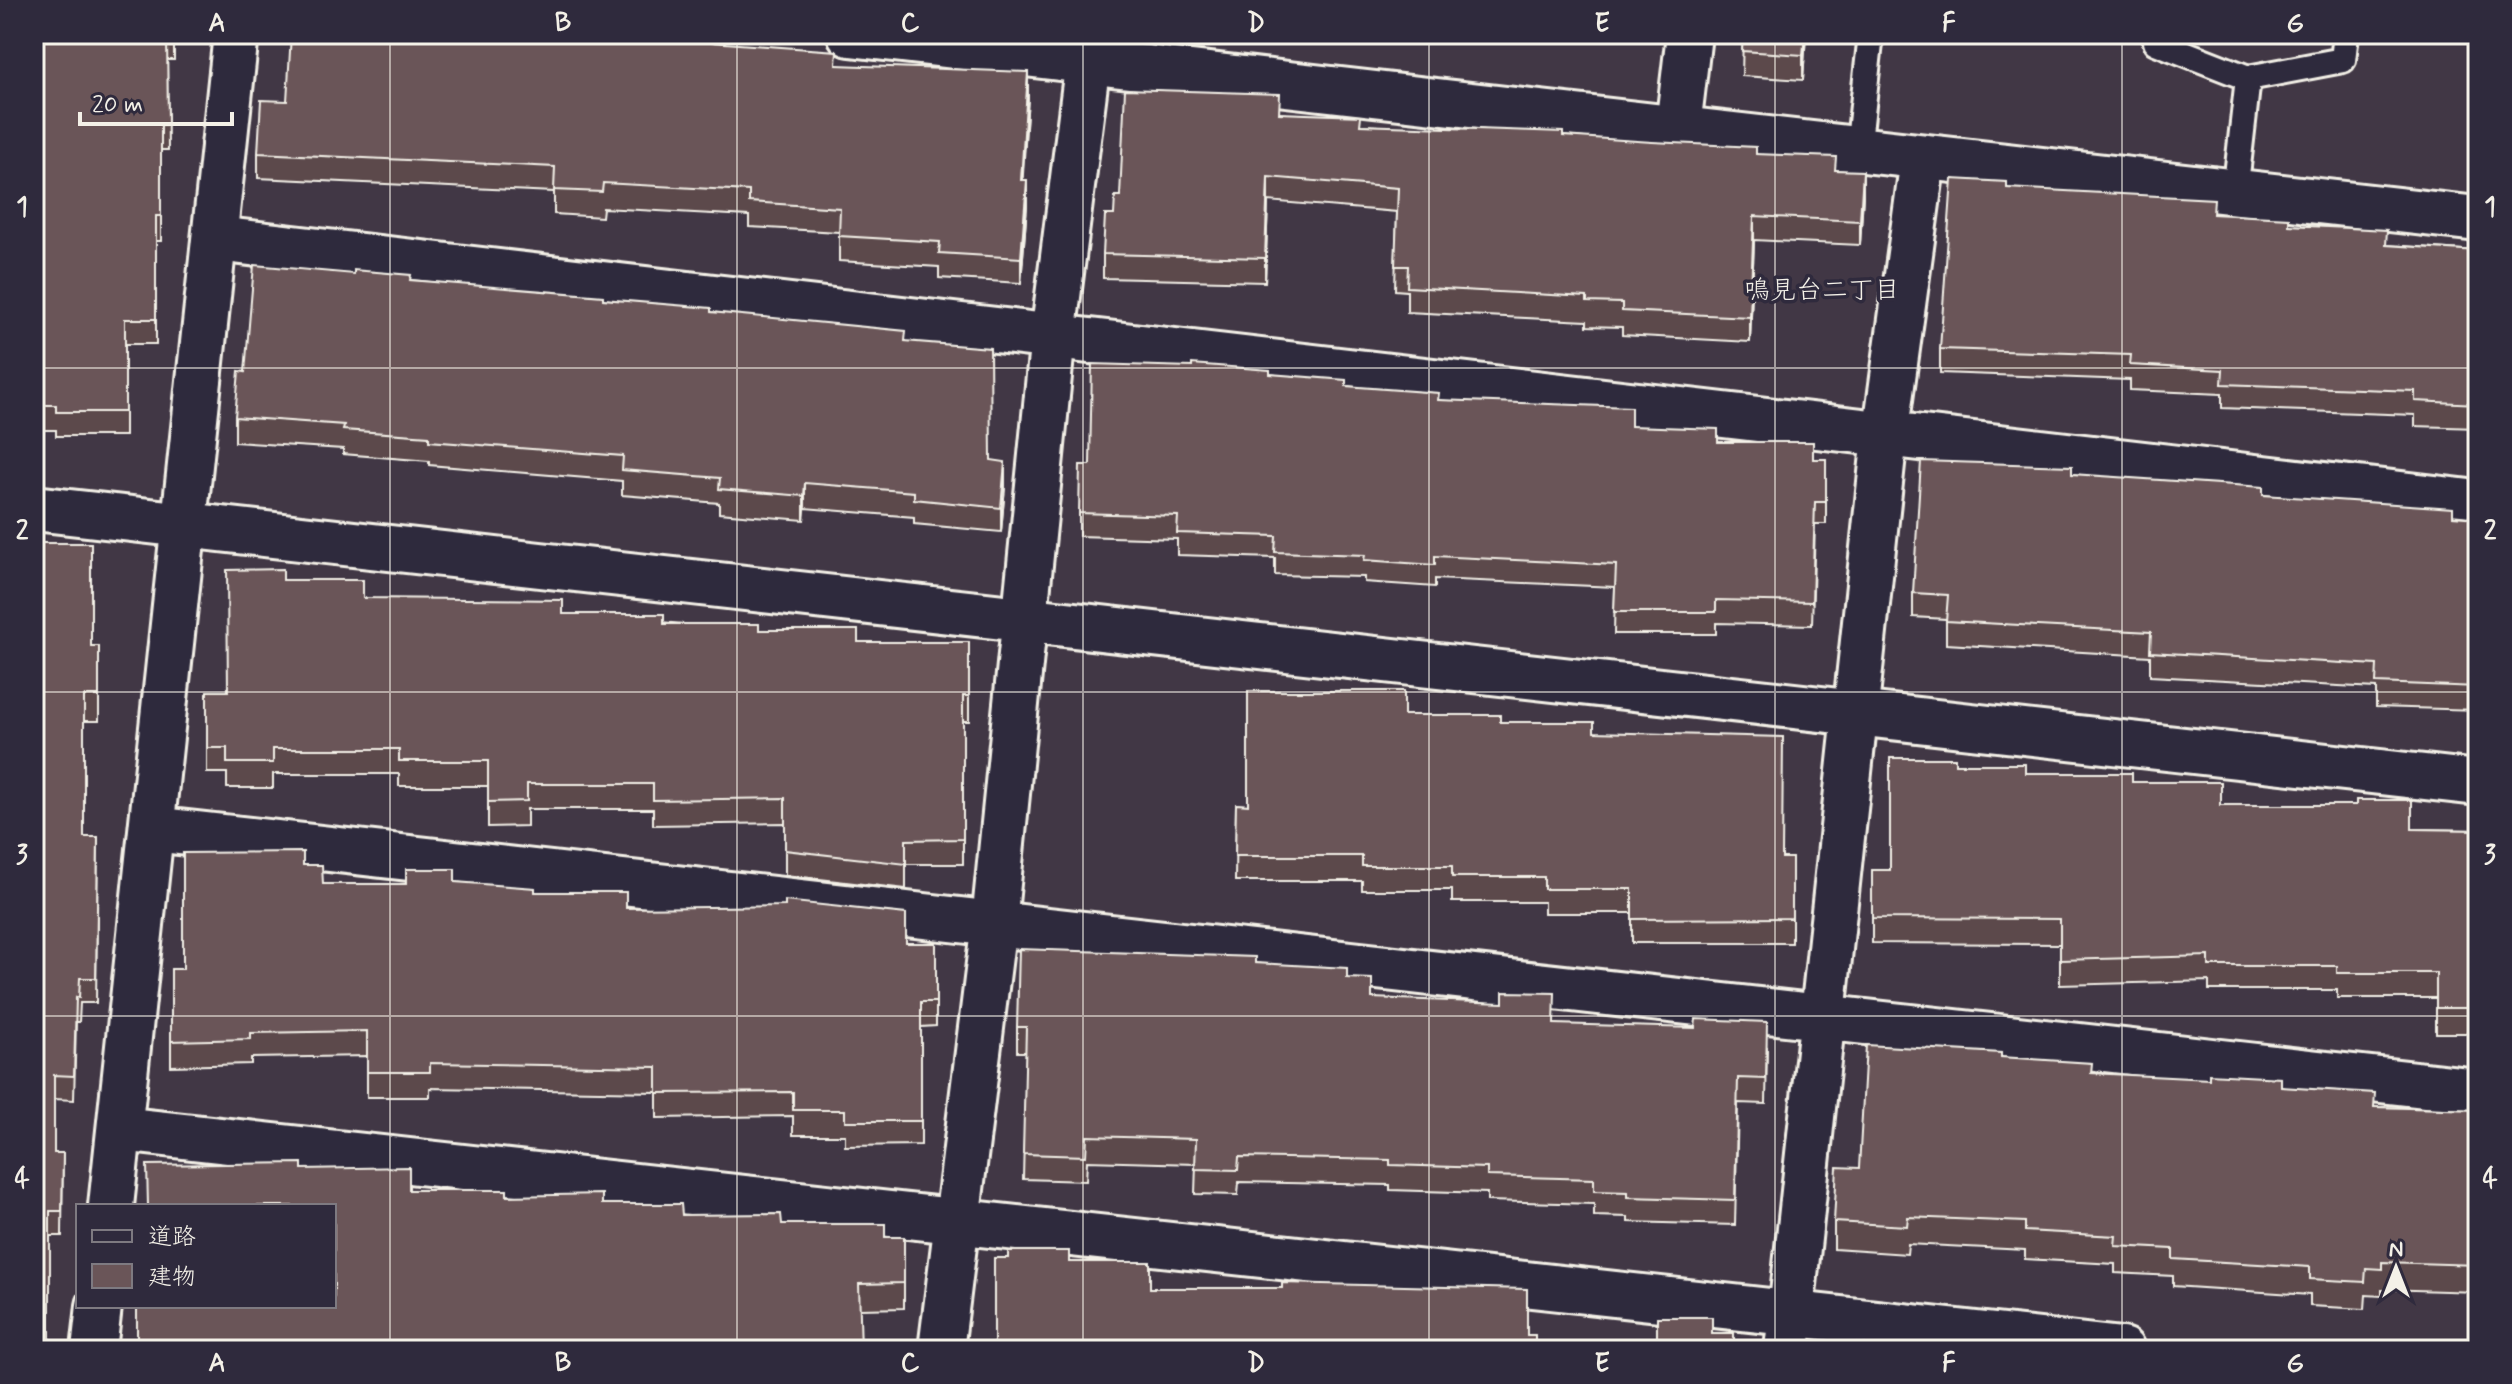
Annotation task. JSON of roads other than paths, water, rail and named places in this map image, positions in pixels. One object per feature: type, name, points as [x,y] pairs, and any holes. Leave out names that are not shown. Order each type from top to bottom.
[{"type":"street","points":[[111,1204],[236,34]]},
{"type":"street","points":[[850,34],[1090,47],[1923,159],[2478,219]]},
{"type":"street","points":[[1678,127],[1689,34]]},
{"type":"street","points":[[941,1350],[994,923],[1028,617],[1053,336],[1090,47]]},
{"type":"street","points":[[1788,1332],[1885,436],[1923,159]]},
{"type":"street","points":[[216,239],[2478,503]]},
{"type":"street","points":[[34,508],[1028,617],[2478,783]]},
{"type":"street","points":[[152,829],[2478,1091]]},
{"type":"street","points":[[120,1129],[955,1223],[1788,1332],[2122,1350]]},
{"type":"street","points":[[94,1350],[99,1308]]},
{"type":"lane","points":[[1858,150],[1871,34]]},
{"type":"lane","points":[[2157,34],[2156,42],[2248,78],[2343,60],[2346,34]]},
{"type":"lane","points":[[2235,193],[2248,78]]},
{"type":"district","name":"鳴見台二丁目","points":[[1822,291]]}]
